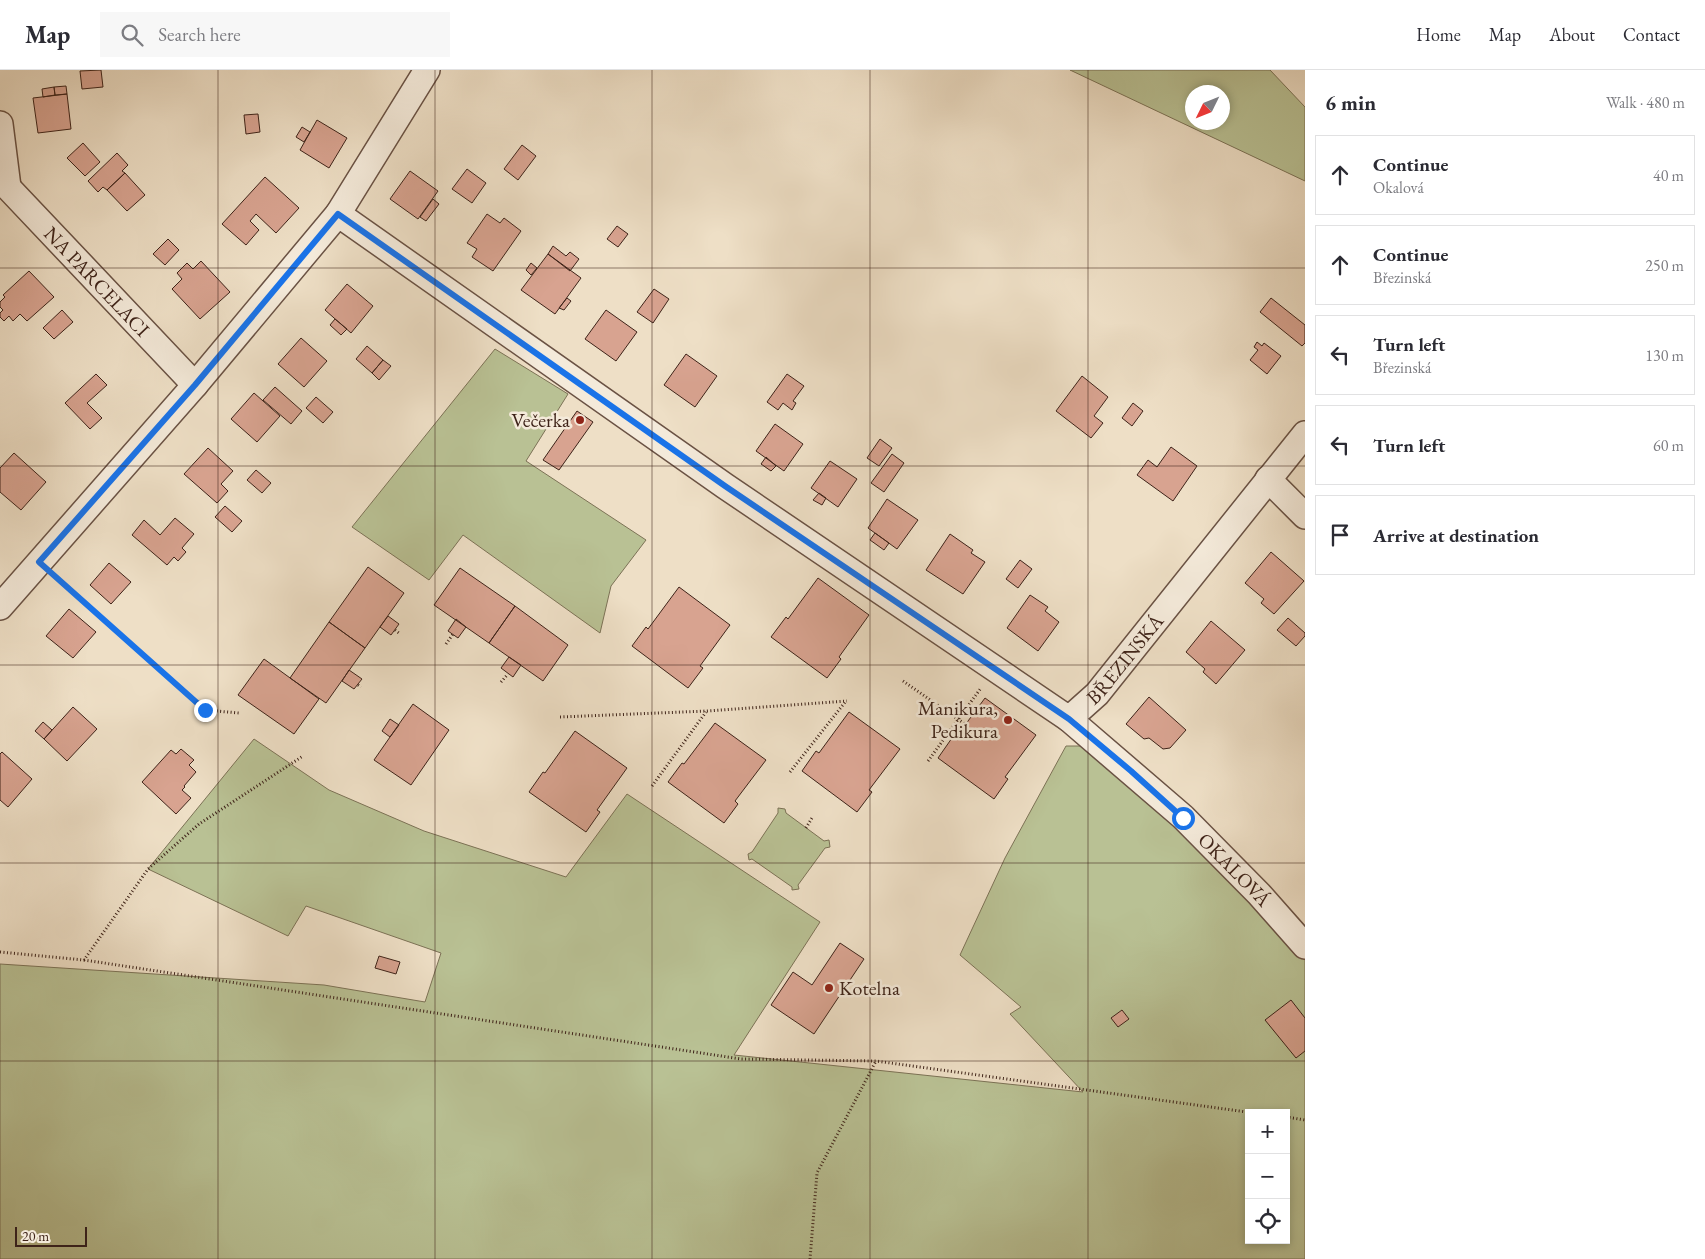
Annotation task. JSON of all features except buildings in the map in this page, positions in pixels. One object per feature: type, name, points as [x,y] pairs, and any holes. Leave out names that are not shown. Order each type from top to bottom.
[{"type":"street","points":[[0,607],[195,385],[338,214],[427,70]]},
{"type":"street","points":[[0,124],[4,183]]},
{"type":"street","name":"NA PARCELACI","points":[[4,183],[195,385]]},
{"type":"street","name":"BŘEZINSKÁ","points":[[338,214],[725,486],[1069,719],[1097,694],[1305,434]]},
{"type":"street","points":[[1268,479],[1305,516]]},
{"type":"street","name":"OKALOVÁ","points":[[1069,719],[1183,818],[1259,894],[1305,946]]},
{"type":"path","points":[[39,562],[205,710],[239,713]]},
{"type":"path","points":[[395,630],[399,633]]},
{"type":"path","points":[[446,644],[453,634]]},
{"type":"path","points":[[501,682],[508,674]]},
{"type":"path","points":[[903,681],[966,724]]},
{"type":"path","points":[[928,761],[981,688],[988,692]]},
{"type":"path","points":[[560,717],[707,711],[847,701],[790,772]]},
{"type":"path","points":[[652,786],[707,711]]},
{"type":"path","points":[[84,960],[148,869],[199,824],[303,756]]},
{"type":"path","points":[[806,828],[812,818]]},
{"type":"path","points":[[0,952],[84,960],[741,1059],[876,1061],[1245,1112]]},
{"type":"path","points":[[810,1259],[817,1173],[876,1061]]},
{"type":"path","points":[[1290,1118],[1305,1120]]},
{"type":"green space","points":[[1070,70],[1270,70],[1305,107],[1305,181],[1197,130],[1230,130],[1230,85],[1185,85],[1185,124]]},
{"type":"green space","points":[[495,349],[568,394],[526,461],[646,540],[611,586],[600,633],[463,535],[429,580],[352,527]]},
{"type":"green space","points":[[254,739],[329,790],[424,831],[566,877],[627,794],[820,922],[734,1055],[1083,1092],[1010,1014],[1021,1007],[960,955],[1005,858],[1066,746],[1090,746],[1245,892],[1305,955],[1305,1259],[0,1259],[0,964],[324,985],[425,1002],[441,953],[306,906],[288,936],[148,869]]},
{"type":"green space","points":[[778,808],[785,809],[786,813],[824,841],[829,840],[830,847],[825,848],[798,885],[799,889],[792,890],[792,887],[752,859],[749,860],[748,854],[752,852],[778,813]]},
{"type":"place","name":"Večerka","points":[[580,420]]},
{"type":"place","name":"Manikura, Pedikura","points":[[1008,720]]},
{"type":"place","name":"Kotelna","points":[[829,988]]},
{"type":"route","points":[[205,710],[39,562],[195,385],[338,214],[725,486],[1069,719],[1183,818]]}]
